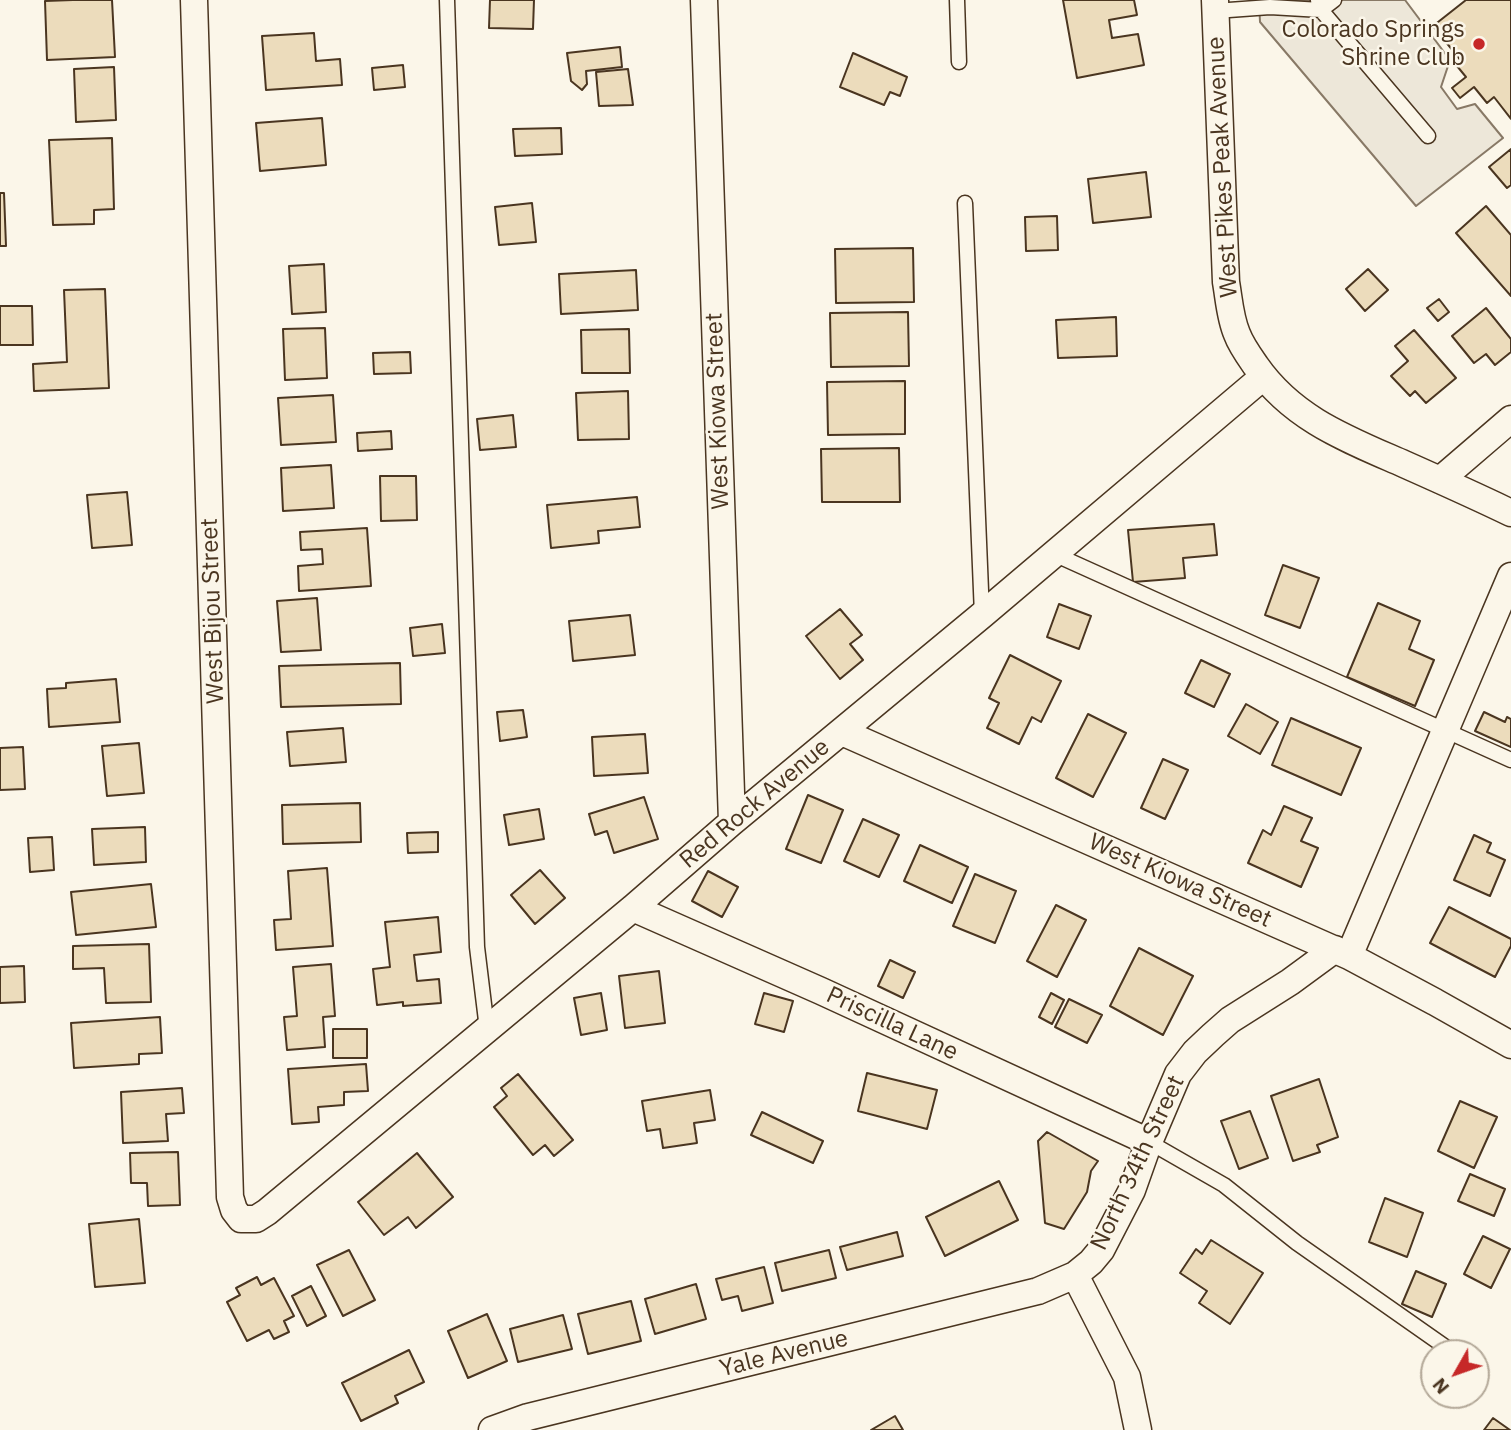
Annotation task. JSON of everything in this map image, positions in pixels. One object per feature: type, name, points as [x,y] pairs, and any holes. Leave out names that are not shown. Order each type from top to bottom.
[{"type":"street","name":"West Bijou Street","points":[[194,0],[230,1197],[234,1210],[241,1219]]},
{"type":"street","name":"West Kiowa Street","points":[[704,0],[732,822]]},
{"type":"street","name":"West Pikes Peak Avenue","points":[[1215,6],[1226,282],[1236,333],[1246,351],[1263,377],[1307,417],[1338,434],[1511,513]]},
{"type":"street","name":"Red Rock Avenue","points":[[241,1219],[256,1219],[267,1212],[633,908],[1263,377]]},
{"type":"street","points":[[1440,480],[1511,419]]},
{"type":"street","points":[[1342,953],[1444,731],[1511,576]]},
{"type":"street","name":"West Kiowa Street","points":[[842,732],[1342,953],[1511,1045]]},
{"type":"street","name":"Priscilla Lane","points":[[633,908],[1149,1142]]},
{"type":"street","name":"North 34th Street","points":[[1138,1430],[1127,1377],[1075,1275],[1101,1250],[1132,1190],[1178,1074],[1195,1052],[1230,1020],[1342,953]]},
{"type":"street","name":"Yale Avenue","points":[[492,1430],[528,1417],[1038,1291],[1075,1275]]},
{"type":"lane","points":[[447,0],[477,947],[487,1029]]},
{"type":"lane","points":[[957,0],[958,62]]},
{"type":"lane","points":[[1215,6],[1319,5],[1334,0]]},
{"type":"lane","points":[[1319,5],[1428,136]]},
{"type":"lane","points":[[965,203],[982,615]]},
{"type":"lane","points":[[1054,554],[1511,761]]},
{"type":"lane","points":[[1149,1142],[1224,1185],[1297,1242],[1434,1339]]},
{"type":"shaded area","points":[[1259,0],[1405,0],[1450,60],[1441,87],[1457,109],[1475,104],[1503,138],[1416,206],[1260,22]]},
{"type":"building","points":[[112,0],[115,57],[47,60],[45,1]]},
{"type":"building","points":[[490,0],[534,0],[533,29],[489,28]]},
{"type":"building","points":[[1063,0],[1134,0],[1137,15],[1109,20],[1112,38],[1138,34],[1144,65],[1077,78]]},
{"type":"building","name":"Colorado Springs Shrine Club","points":[[1466,0],[1511,0],[1511,119],[1494,97],[1487,103],[1474,87],[1460,98],[1452,88],[1466,77],[1457,66],[1462,62],[1433,26]]},
{"type":"building","points":[[314,33],[316,61],[340,59],[342,85],[266,90],[262,36]]},
{"type":"building","points":[[620,47],[622,67],[586,71],[587,84],[582,90],[571,81],[567,53]]},
{"type":"building","points":[[853,53],[907,77],[900,96],[890,92],[884,105],[840,87]]},
{"type":"building","points":[[403,65],[405,87],[374,90],[372,68]]},
{"type":"building","points":[[114,67],[116,120],[76,122],[74,69]]},
{"type":"building","points":[[628,69],[633,105],[599,106],[596,72]]},
{"type":"building","points":[[322,118],[326,165],[260,171],[256,123]]},
{"type":"building","points":[[561,128],[562,154],[515,156],[513,129]]},
{"type":"building","points":[[112,138],[114,209],[94,210],[94,224],[53,225],[49,140]]},
{"type":"building","points":[[1511,149],[1511,185],[1507,188],[1489,167]]},
{"type":"building","points":[[1146,172],[1151,217],[1093,223],[1088,179]]},
{"type":"building","points":[[0,193],[4,193],[6,246],[0,246]]},
{"type":"building","points":[[532,203],[536,242],[499,245],[495,207]]},
{"type":"building","points":[[1486,206],[1511,235],[1511,296],[1456,233]]},
{"type":"building","points":[[1057,216],[1058,250],[1026,251],[1025,217]]},
{"type":"building","points":[[913,248],[914,302],[836,303],[835,249]]},
{"type":"building","points":[[324,264],[326,312],[292,314],[289,266]]},
{"type":"building","points":[[1368,269],[1388,290],[1365,311],[1346,289]]},
{"type":"building","points":[[636,270],[638,310],[561,314],[559,274]]},
{"type":"building","points":[[105,289],[109,388],[34,391],[33,364],[67,362],[64,290]]},
{"type":"building","points":[[1439,299],[1449,312],[1438,321],[1427,308]]},
{"type":"building","points":[[0,306],[32,306],[33,345],[0,345]]},
{"type":"building","points":[[1486,308],[1511,339],[1511,352],[1495,365],[1486,354],[1474,363],[1452,336]]},
{"type":"building","points":[[908,312],[909,366],[831,367],[830,313]]},
{"type":"building","points":[[1116,317],[1117,356],[1058,358],[1056,320]]},
{"type":"building","points":[[325,328],[327,378],[285,380],[283,329]]},
{"type":"building","points":[[629,329],[630,373],[582,373],[581,330]]},
{"type":"building","points":[[1414,330],[1456,378],[1426,403],[1415,391],[1410,396],[1391,376],[1408,361],[1395,346]]},
{"type":"building","points":[[410,352],[411,373],[374,374],[373,353]]},
{"type":"building","points":[[905,381],[905,434],[828,435],[827,382]]},
{"type":"building","points":[[628,391],[629,439],[578,440],[576,393]]},
{"type":"building","points":[[333,395],[336,442],[281,445],[278,398]]},
{"type":"building","points":[[513,415],[516,447],[480,450],[477,419]]},
{"type":"building","points":[[391,431],[392,449],[358,451],[357,433]]},
{"type":"building","points":[[899,448],[900,502],[822,502],[821,449]]},
{"type":"building","points":[[331,465],[334,508],[283,511],[281,468]]},
{"type":"building","points":[[380,476],[416,476],[417,520],[381,521]]},
{"type":"building","points":[[127,492],[132,545],[92,548],[87,495]]},
{"type":"building","points":[[637,497],[640,527],[598,531],[599,543],[551,548],[547,505]]},
{"type":"building","points":[[1214,524],[1217,555],[1183,558],[1185,578],[1133,582],[1128,530]]},
{"type":"building","points":[[367,528],[371,586],[299,591],[298,566],[323,564],[322,549],[301,550],[300,532]]},
{"type":"building","points":[[1283,565],[1319,578],[1300,628],[1265,615]]},
{"type":"building","points":[[317,598],[321,650],[281,652],[277,601]]},
{"type":"building","points":[[1378,603],[1420,621],[1409,649],[1434,660],[1415,706],[1347,677]]},
{"type":"building","points":[[1059,604],[1091,616],[1079,649],[1047,637]]},
{"type":"building","points":[[840,609],[862,635],[850,644],[863,660],[840,679],[806,636]]},
{"type":"building","points":[[630,615],[635,655],[573,661],[569,621]]},
{"type":"building","points":[[442,624],[445,653],[413,656],[410,628]]},
{"type":"building","points":[[1010,655],[1061,681],[1041,722],[1032,717],[1019,744],[987,728],[999,703],[989,698]]},
{"type":"building","points":[[1201,660],[1230,674],[1214,707],[1185,693]]},
{"type":"building","points":[[400,663],[401,704],[281,707],[279,666]]},
{"type":"building","points":[[116,679],[120,722],[49,727],[47,689],[66,688],[66,683]]},
{"type":"building","points":[[1246,704],[1278,722],[1260,754],[1228,736]]},
{"type":"building","points":[[523,710],[527,737],[500,741],[497,712]]},
{"type":"building","points":[[1484,712],[1505,722],[1507,717],[1511,719],[1511,747],[1475,731]]},
{"type":"building","points":[[1088,714],[1126,733],[1093,797],[1056,778]]},
{"type":"building","points":[[1291,718],[1361,748],[1341,795],[1272,765]]},
{"type":"building","points":[[343,728],[346,762],[290,766],[287,732]]},
{"type":"building","points":[[645,734],[648,773],[594,776],[592,737]]},
{"type":"building","points":[[139,743],[144,793],[107,796],[102,746]]},
{"type":"building","points":[[23,747],[25,789],[0,790],[0,748]]},
{"type":"building","points":[[1163,759],[1188,770],[1165,819],[1141,808]]},
{"type":"building","points":[[808,795],[843,810],[821,863],[786,849]]},
{"type":"building","points":[[644,797],[658,839],[614,853],[607,831],[595,835],[589,814]]},
{"type":"building","points":[[360,803],[361,842],[283,844],[282,805]]},
{"type":"building","points":[[1284,806],[1312,818],[1301,841],[1318,848],[1301,887],[1248,863],[1263,830],[1271,835]]},
{"type":"building","points":[[539,809],[544,839],[509,845],[504,815]]},
{"type":"building","points":[[863,819],[899,835],[879,877],[844,861]]},
{"type":"building","points":[[145,827],[146,862],[94,865],[92,829]]},
{"type":"building","points":[[438,832],[438,852],[408,853],[407,833]]},
{"type":"building","points":[[1474,835],[1491,843],[1487,852],[1505,860],[1490,896],[1454,880]]},
{"type":"building","points":[[52,837],[54,870],[30,872],[28,838]]},
{"type":"building","points":[[920,845],[968,867],[952,903],[904,881]]},
{"type":"building","points":[[327,868],[333,946],[276,950],[274,920],[291,919],[288,871]]},
{"type":"building","points":[[540,870],[565,898],[535,924],[511,895]]},
{"type":"building","points":[[708,871],[738,887],[722,917],[692,901]]},
{"type":"building","points":[[975,874],[1016,891],[995,943],[953,926]]},
{"type":"building","points":[[151,884],[156,927],[76,935],[71,892]]},
{"type":"building","points":[[1056,905],[1086,920],[1057,977],[1027,961]]},
{"type":"building","points":[[1449,907],[1511,939],[1511,946],[1495,977],[1430,943]]},
{"type":"building","points":[[438,917],[441,952],[414,955],[417,981],[439,979],[441,1003],[403,1006],[403,1002],[377,1005],[373,969],[390,967],[385,922]]},
{"type":"building","points":[[149,944],[151,1002],[106,1003],[104,968],[73,969],[73,946]]},
{"type":"building","points":[[1139,948],[1193,976],[1163,1035],[1110,1006]]},
{"type":"building","points":[[890,960],[915,972],[903,998],[878,986]]},
{"type":"building","points":[[331,964],[335,1016],[323,1017],[325,1047],[287,1050],[284,1017],[297,1016],[293,967]]},
{"type":"building","points":[[24,966],[25,1002],[0,1003],[0,967]]},
{"type":"building","points":[[659,971],[665,1023],[625,1028],[619,976]]},
{"type":"building","points":[[601,993],[607,1030],[581,1035],[574,998]]},
{"type":"building","points":[[764,993],[793,1001],[784,1032],[755,1024]]},
{"type":"building","points":[[1051,993],[1064,1000],[1052,1024],[1039,1017]]},
{"type":"building","points":[[1069,999],[1102,1015],[1087,1043],[1055,1027]]},
{"type":"building","points":[[160,1017],[162,1053],[139,1054],[139,1064],[74,1068],[71,1023]]},
{"type":"building","points":[[333,1029],[367,1029],[367,1058],[333,1058]]},
{"type":"building","points":[[366,1064],[368,1091],[344,1092],[344,1105],[318,1107],[319,1122],[292,1124],[288,1069]]},
{"type":"building","points":[[867,1073],[937,1090],[927,1129],[858,1111]]},
{"type":"building","points":[[518,1074],[573,1140],[554,1156],[545,1145],[533,1155],[494,1107],[507,1096],[501,1088]]},
{"type":"building","points":[[1319,1079],[1338,1137],[1317,1145],[1320,1152],[1293,1161],[1271,1096]]},
{"type":"building","points":[[182,1088],[184,1113],[166,1114],[168,1141],[123,1143],[121,1092]]},
{"type":"building","points":[[710,1090],[715,1120],[694,1123],[697,1143],[663,1148],[660,1129],[647,1131],[642,1101]]},
{"type":"building","points":[[1460,1101],[1497,1117],[1474,1168],[1438,1151]]},
{"type":"building","points":[[1250,1111],[1268,1158],[1239,1169],[1221,1121]]},
{"type":"building","points":[[762,1112],[823,1141],[813,1163],[751,1135]]},
{"type":"building","points":[[1047,1132],[1098,1161],[1091,1171],[1087,1192],[1064,1229],[1045,1223],[1038,1141]]},
{"type":"building","points":[[178,1152],[180,1205],[148,1206],[147,1183],[131,1183],[130,1153]]},
{"type":"building","points":[[417,1153],[453,1197],[416,1228],[408,1217],[384,1235],[358,1202]]},
{"type":"building","points":[[1470,1174],[1505,1189],[1494,1216],[1458,1201]]},
{"type":"building","points":[[999,1181],[1018,1220],[945,1256],[926,1217]]},
{"type":"building","points":[[1385,1198],[1423,1213],[1407,1257],[1369,1242]]},
{"type":"building","points":[[139,1219],[145,1283],[95,1287],[89,1224]]},
{"type":"building","points":[[897,1232],[903,1256],[847,1270],[840,1247]]},
{"type":"building","points":[[1483,1236],[1510,1249],[1491,1288],[1464,1274]]},
{"type":"building","points":[[1211,1240],[1263,1273],[1230,1324],[1199,1303],[1207,1291],[1180,1273],[1196,1249],[1202,1254]]},
{"type":"building","points":[[349,1250],[375,1300],[343,1316],[317,1265]]},
{"type":"building","points":[[829,1250],[836,1278],[782,1291],[775,1263]]},
{"type":"building","points":[[764,1267],[773,1303],[742,1311],[738,1296],[722,1300],[716,1279]]},
{"type":"building","points":[[1416,1271],[1446,1284],[1432,1317],[1402,1304]]},
{"type":"building","points":[[257,1277],[261,1285],[274,1278],[294,1316],[284,1321],[289,1332],[274,1339],[269,1330],[247,1341],[227,1302],[240,1295],[236,1288]]},
{"type":"building","points":[[696,1284],[706,1319],[655,1334],[645,1299]]},
{"type":"building","points":[[311,1286],[326,1316],[307,1326],[292,1296]]},
{"type":"building","points":[[631,1301],[641,1341],[588,1354],[578,1314]]},
{"type":"building","points":[[487,1314],[507,1361],[468,1378],[448,1331]]},
{"type":"building","points":[[563,1315],[572,1349],[518,1362],[510,1329]]},
{"type":"building","points":[[409,1350],[424,1382],[395,1396],[398,1403],[361,1421],[342,1383]]},
{"type":"building","points":[[895,1416],[903,1430],[871,1430]]},
{"type":"building","points":[[1493,1418],[1510,1430],[1484,1430]]},
{"type":"place","name":"Colorado Springs Shrine Club","points":[[1479,44]]}]
